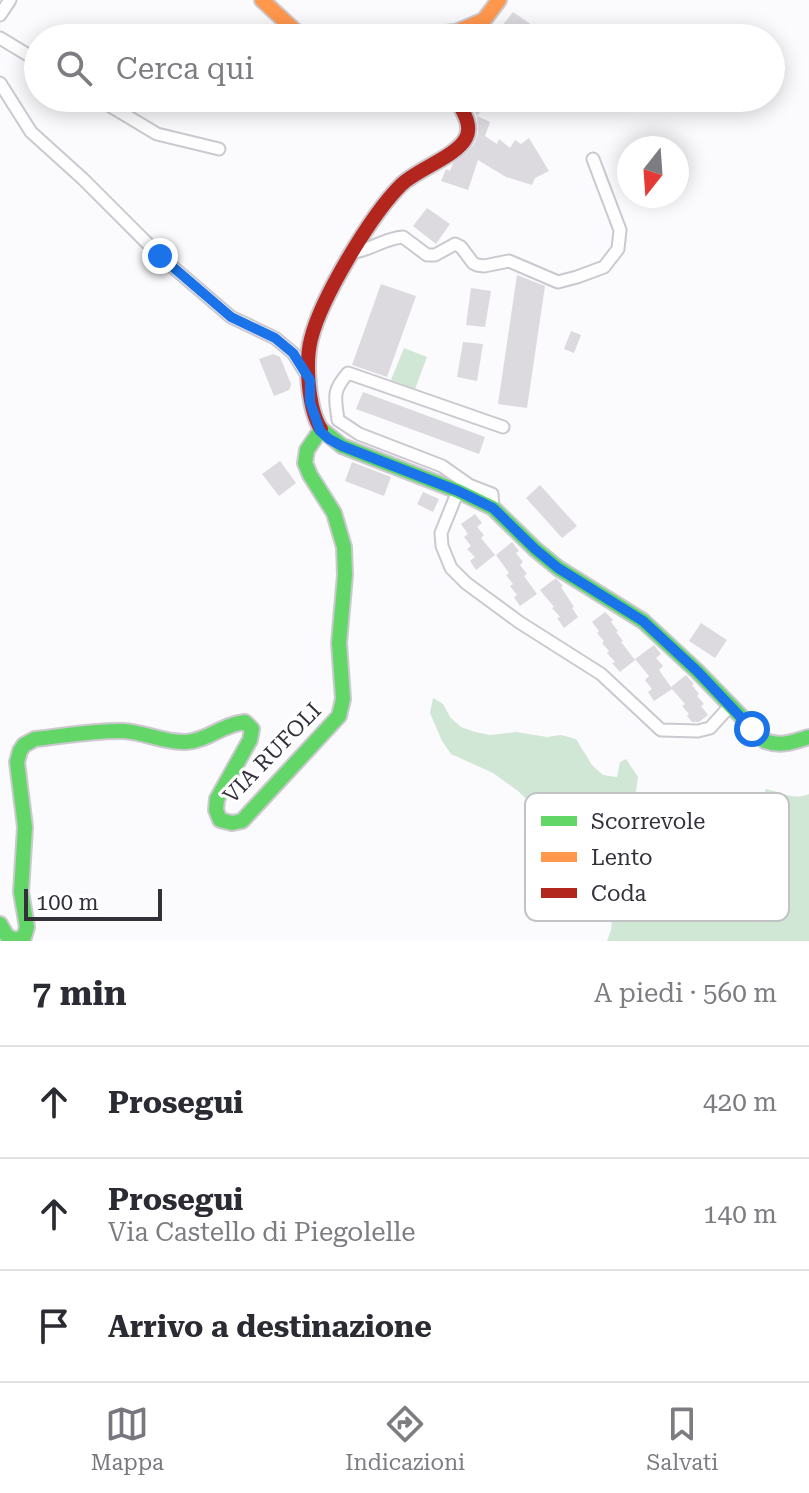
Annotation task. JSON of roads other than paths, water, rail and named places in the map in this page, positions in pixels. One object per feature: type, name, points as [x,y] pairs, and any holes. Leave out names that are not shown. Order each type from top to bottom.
[{"type":"street","points":[[0,15],[10,0]]},
{"type":"street","points":[[262,0],[288,24]]},
{"type":"street","points":[[475,24],[484,20],[499,0]]},
{"type":"street","points":[[0,38],[24,53]]},
{"type":"street","points":[[0,83],[31,132],[160,256],[231,317],[275,338],[293,353],[310,380]]},
{"type":"street","points":[[120,112],[157,134],[219,149]]},
{"type":"street","points":[[463,112],[469,130],[463,143],[409,177],[384,205],[326,301],[313,331],[308,354],[310,402],[320,431],[342,446],[458,491],[493,508],[558,568],[643,621],[765,741],[783,745],[809,737]]},
{"type":"street","points":[[354,252],[403,237],[427,255],[435,255],[455,244],[477,265],[509,261],[558,282],[604,267],[618,249],[620,230],[593,159]]},
{"type":"street","points":[[493,508],[492,494],[469,485],[442,466],[359,434],[338,420],[335,397],[338,384],[348,373],[503,427]]},
{"type":"street","name":"VIA RUFOLI","points":[[0,924],[7,936],[15,940],[24,937],[27,927],[21,892],[25,827],[17,762],[20,751],[30,741],[129,731],[189,742],[200,740],[228,724],[245,722],[252,729],[252,739],[225,782],[215,807],[220,820],[236,823],[242,821],[339,716],[342,704],[339,639],[345,575],[344,550],[335,518],[308,471],[305,459],[311,441],[320,431]]},
{"type":"street","points":[[458,491],[443,526],[442,546],[451,568],[466,583],[519,622],[601,674],[661,730],[710,728],[730,706]]}]
